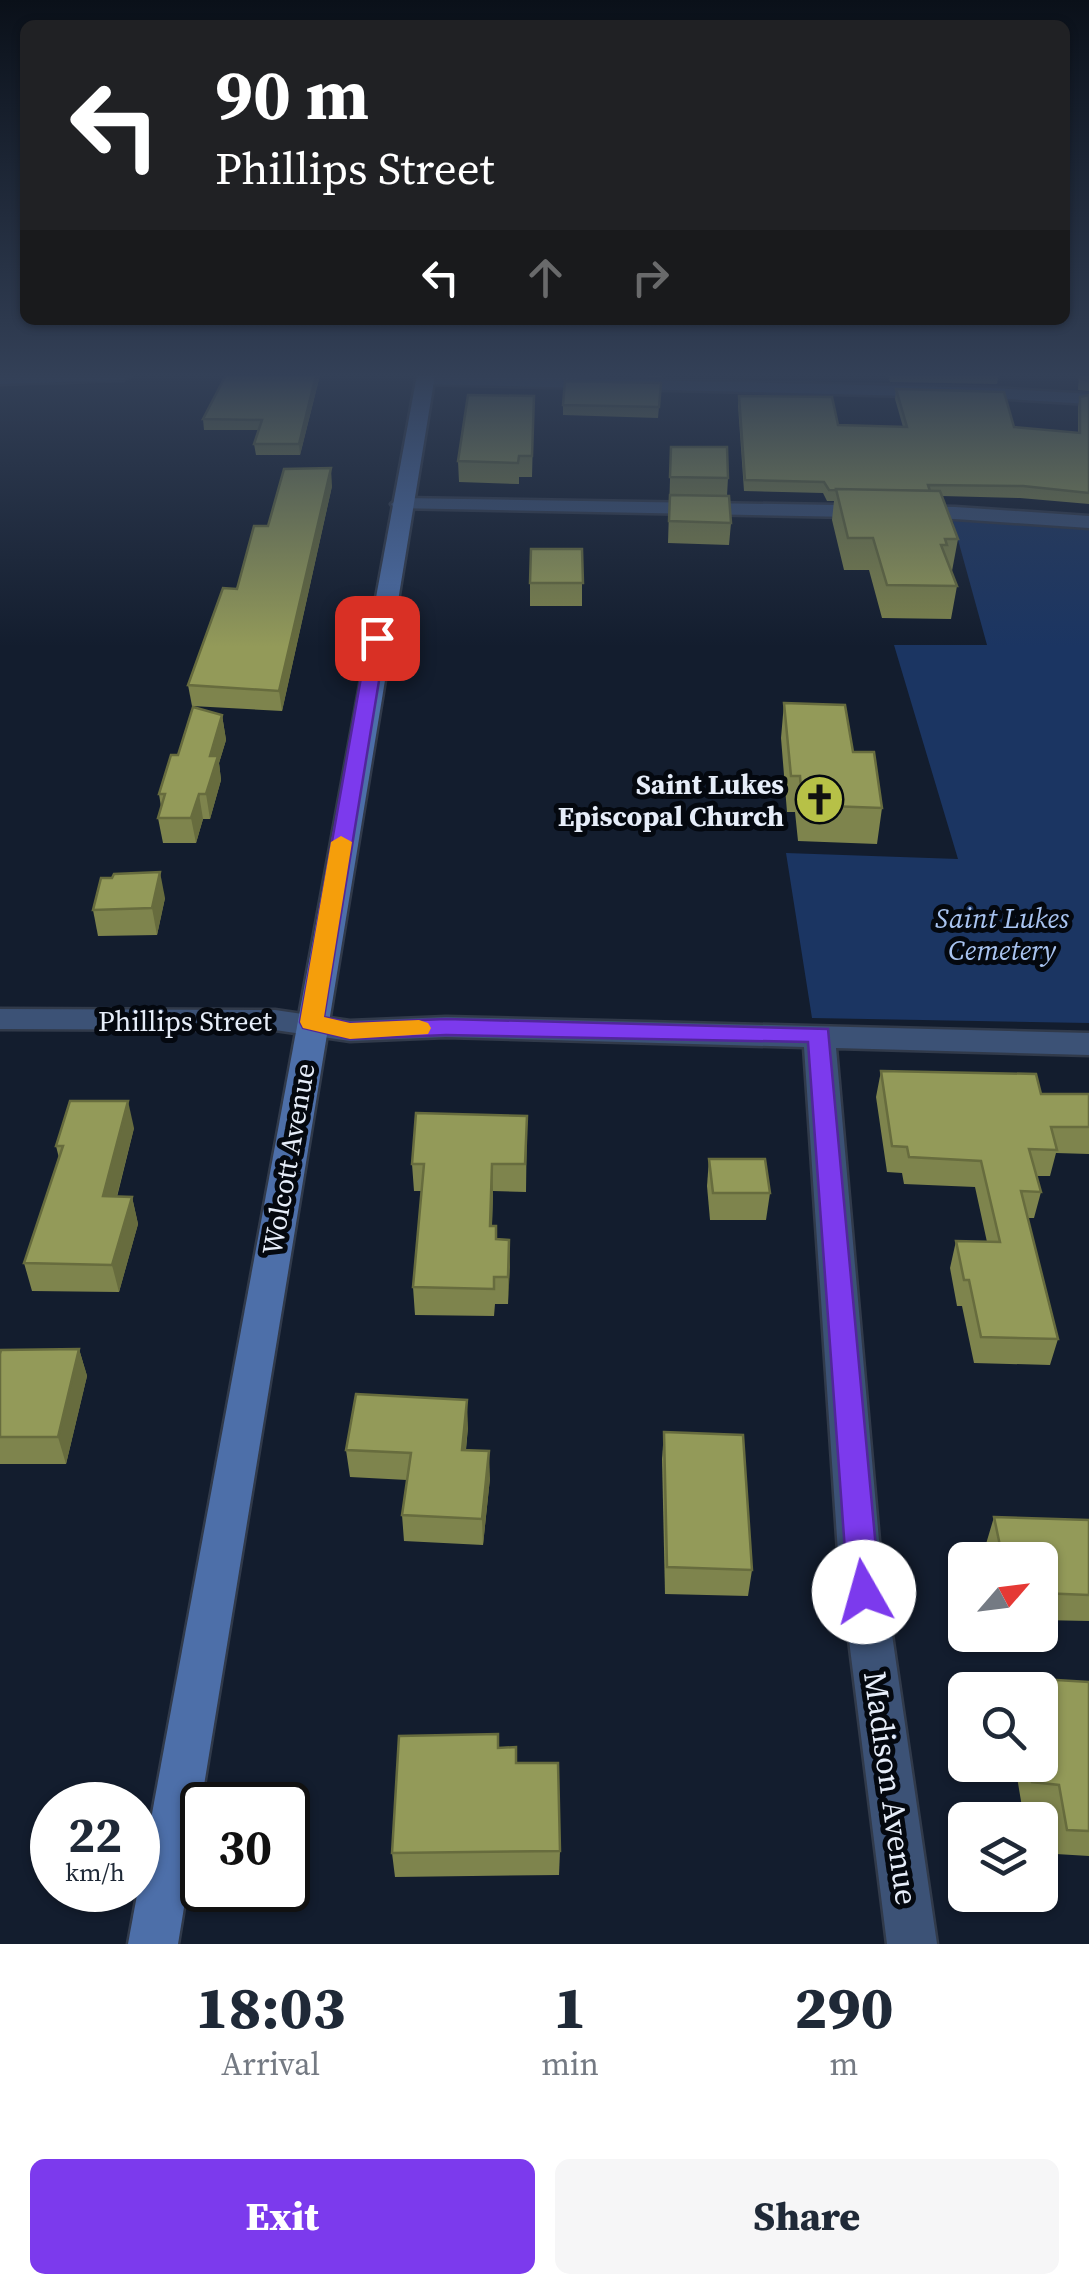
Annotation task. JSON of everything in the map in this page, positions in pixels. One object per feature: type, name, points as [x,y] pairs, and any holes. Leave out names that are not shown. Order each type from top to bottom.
[{"type":"main road","name":"Wolcott Avenue","points":[[154,1944],[408,466]]},
{"type":"street","points":[[400,504],[956,513],[1089,522]]},
{"type":"street","name":"Phillips Street","points":[[0,1020],[312,1022],[350,1031],[446,1027],[1089,1044]]},
{"type":"street","name":"Madison Avenue","points":[[819,1034],[858,1552],[912,1944]]},
{"type":"green space","name":"Saint Lukes Cemetery","points":[[952,518],[1089,526],[1089,1023],[812,1018],[786,853],[958,859],[894,645],[987,645]]},
{"type":"building","points":[[670,466],[728,466],[728,478],[670,477]]},
{"type":"building","points":[[744,466],[1089,466],[1089,493],[1023,486],[928,485],[930,491],[829,490],[824,482],[745,480]]},
{"type":"building","points":[[331,468],[279,691],[188,685],[223,588],[237,589],[254,526],[268,526],[284,469]]},
{"type":"building","points":[[836,489],[940,491],[958,539],[945,539],[947,545],[941,545],[957,586],[887,585],[873,538],[848,538]]},
{"type":"building","points":[[670,495],[729,496],[731,523],[669,521]]},
{"type":"building","points":[[531,549],[582,549],[583,583],[530,583]]},
{"type":"building","points":[[784,703],[845,705],[853,752],[874,752],[882,808],[802,805],[800,776],[791,776]]},
{"type":"building","points":[[193,707],[222,715],[210,756],[218,756],[206,794],[199,794],[191,818],[158,818],[165,794],[159,794],[171,755],[178,755]]},
{"type":"building","points":[[160,872],[152,908],[93,910],[101,878]]},
{"type":"building","points":[[881,1071],[1036,1074],[1041,1094],[1089,1094],[1089,1127],[1051,1127],[1057,1150],[1029,1149],[1041,1192],[1021,1191],[1058,1339],[981,1337],[956,1241],[1000,1242],[981,1161],[909,1157],[907,1147],[892,1146]]},
{"type":"building","points":[[70,1101],[128,1101],[103,1196],[132,1197],[112,1265],[24,1263],[63,1146],[56,1146]]},
{"type":"building","points":[[416,1113],[527,1116],[525,1164],[492,1164],[490,1226],[496,1226],[496,1239],[509,1240],[508,1277],[494,1277],[494,1289],[413,1287],[424,1164],[412,1164]]},
{"type":"building","points":[[709,1159],[765,1159],[770,1193],[713,1193]]},
{"type":"building","points":[[79,1349],[58,1437],[0,1437],[1,1350]]},
{"type":"building","points":[[356,1394],[467,1400],[462,1450],[489,1451],[482,1519],[402,1515],[411,1453],[346,1450]]},
{"type":"building","points":[[664,1432],[743,1435],[752,1570],[667,1567]]},
{"type":"building","points":[[994,1517],[1089,1520],[1089,1595],[1058,1594],[1058,1542],[999,1542]]},
{"type":"building","points":[[1058,1680],[1089,1682],[1089,1831],[1067,1830],[1059,1785],[1032,1782],[1058,1782]]},
{"type":"building","points":[[498,1734],[498,1748],[516,1747],[516,1763],[558,1763],[560,1851],[392,1853],[399,1736]]},
{"type":"slow traffic","points":[[341,842],[312,1022],[350,1031],[419,1028]]},
{"type":"place","name":"Saint Lukes Episcopal Church","points":[[819,800]]},
{"type":"route","points":[[377,638],[312,1022],[350,1031],[446,1027],[819,1034],[864,1592]]}]
